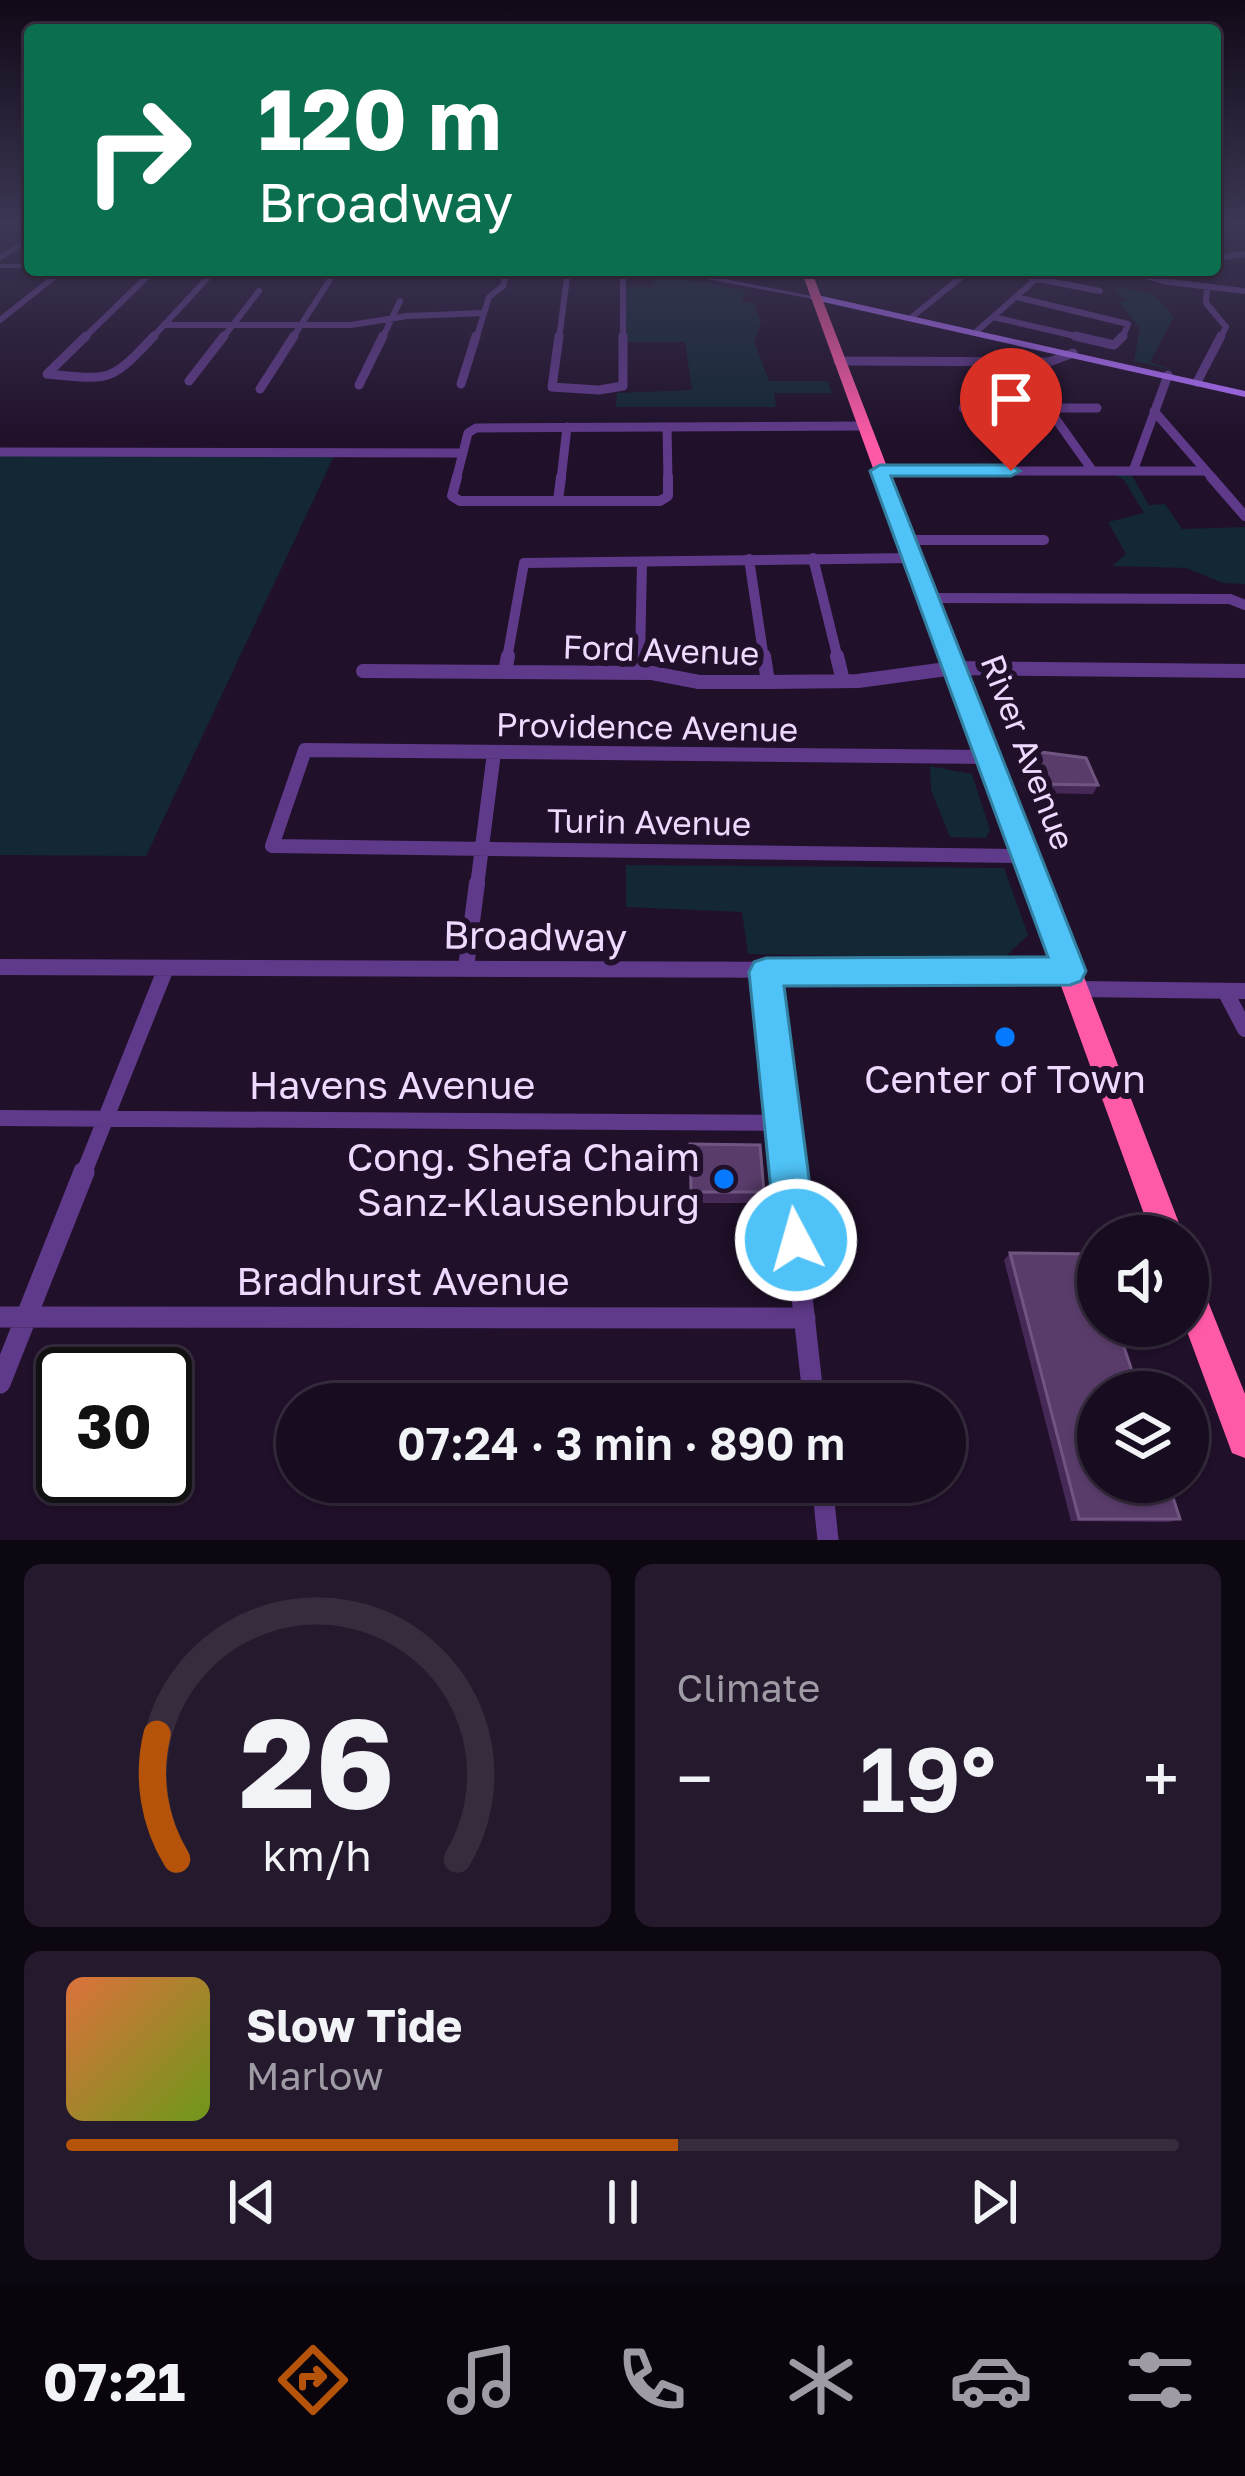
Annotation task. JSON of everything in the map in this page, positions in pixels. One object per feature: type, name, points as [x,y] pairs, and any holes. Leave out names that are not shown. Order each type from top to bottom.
[{"type":"highway","name":"River Avenue","points":[[814,298],[1160,1215]]},
{"type":"highway","points":[[1209,1346],[1245,1441]]},
{"type":"main road","points":[[818,298],[1194,378],[1245,394]]},
{"type":"street","points":[[0,320],[28,298]]},
{"type":"street","points":[[125,298],[46,374],[97,379],[119,374],[190,298]]},
{"type":"street","points":[[189,381],[254,298]]},
{"type":"street","points":[[260,389],[319,298]]},
{"type":"street","points":[[461,384],[489,298]]},
{"type":"street","points":[[564,298],[552,387],[621,387],[623,298]]},
{"type":"street","points":[[912,317],[936,298]]},
{"type":"street","points":[[976,331],[1015,298]]},
{"type":"street","points":[[993,317],[1118,344],[1128,324],[1020,298]]},
{"type":"street","points":[[1194,378],[1226,327],[1206,298]]},
{"type":"street","points":[[359,385],[400,301]]},
{"type":"street","points":[[165,325],[351,326],[484,313]]},
{"type":"street","points":[[838,362],[1049,362],[1073,353]]},
{"type":"street","points":[[1133,471],[1168,375]]},
{"type":"street","points":[[964,408],[1097,408]]},
{"type":"street","points":[[1048,408],[1092,470]]},
{"type":"street","points":[[1154,411],[1245,516]]},
{"type":"street","points":[[667,427],[668,496],[653,502],[453,497],[473,428],[567,427],[862,426]]},
{"type":"street","points":[[558,501],[567,427]]},
{"type":"street","points":[[0,452],[463,453]]},
{"type":"street","points":[[880,471],[1205,471]]},
{"type":"street","points":[[505,672],[524,563],[813,558],[1044,540]]},
{"type":"street","points":[[813,558],[843,681]]},
{"type":"street","points":[[748,559],[768,682]]},
{"type":"street","points":[[640,673],[642,562]]},
{"type":"street","points":[[928,598],[1230,599],[1245,604]]},
{"type":"street","name":"Ford Avenue","points":[[363,671],[640,673],[699,682],[843,681],[955,668],[1245,671]]},
{"type":"street","name":"Providence Avenue","points":[[272,846],[305,750],[988,757]]},
{"type":"street","points":[[466,968],[494,753]]},
{"type":"street","name":"Turin Avenue","points":[[272,846],[1026,856]]},
{"type":"street","name":"Broadway","points":[[0,967],[766,972],[1073,980],[1245,991]]},
{"type":"street","points":[[0,1383],[166,968]]},
{"type":"street","points":[[766,972],[812,1383]]},
{"type":"street","points":[[1225,991],[1245,1029]]},
{"type":"street","name":"Havens Avenue","points":[[0,1118],[784,1124]]},
{"type":"street","name":"Bradhurst Avenue","points":[[0,1317],[805,1318]]},
{"type":"street","points":[[825,1503],[829,1540]]},
{"type":"shaded area","points":[[625,298],[743,298],[754,304],[761,322],[754,341],[769,381],[828,381],[832,393],[774,393],[776,407],[616,407],[617,393],[692,390],[685,342],[627,342]]},
{"type":"shaded area","points":[[1157,298],[1174,317],[1150,362],[1176,371],[1134,361],[1140,328],[1119,302]]},
{"type":"shaded area","points":[[0,452],[336,452],[146,856],[0,855]]},
{"type":"shaded area","points":[[1113,474],[1131,474],[1149,505],[1165,504],[1182,529],[1245,527],[1245,584],[1223,583],[1186,568],[1112,566],[1126,554],[1108,522],[1144,513],[1124,480]]},
{"type":"shaded area","points":[[930,766],[972,774],[990,830],[986,838],[950,837],[931,790]]},
{"type":"shaded area","points":[[626,865],[1004,868],[1028,935],[1003,959],[748,954],[742,912],[626,907]]},
{"type":"building","points":[[1018,749],[1086,758],[1098,785],[1032,784]]},
{"type":"building","name":"Cong. Shefa Chaim Sanz-Klausenburg","points":[[690,1144],[760,1145],[764,1192],[691,1192]]},
{"type":"building","points":[[1010,1253],[1077,1254],[1077,1347],[1124,1347],[1132,1371],[1077,1371],[1077,1503],[1175,1503],[1180,1519],[1079,1519]]},
{"type":"place","name":"Center of Town","points":[[1005,1037]]},
{"type":"place","name":"Cong. Shefa Chaim Sanz-Klausenburg","points":[[724,1179]]},
{"type":"route","points":[[796,1240],[766,972],[1070,971],[880,471],[1011,471]]}]
